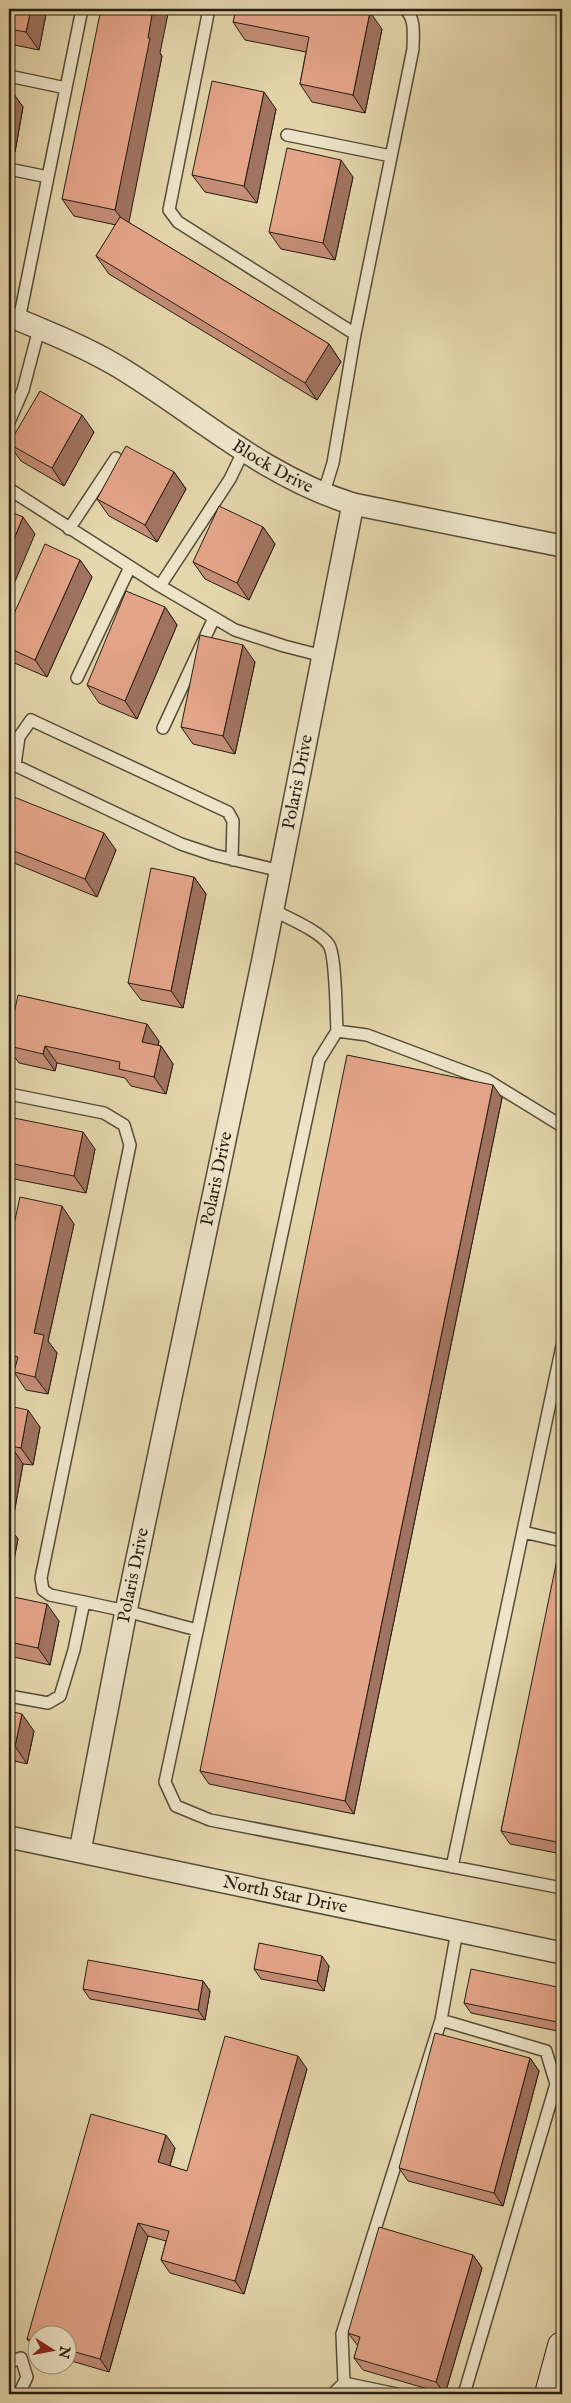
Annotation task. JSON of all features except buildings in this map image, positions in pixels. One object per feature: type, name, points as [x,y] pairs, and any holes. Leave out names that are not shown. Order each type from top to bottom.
[{"type":"main road","points":[[549,2394],[562,2346]]},
{"type":"street","name":"Block Drive","points":[[14,319],[80,346],[118,367],[243,452],[289,479],[323,495],[353,504],[562,546]]},
{"type":"street","name":"Polaris Drive","points":[[80,1851],[126,1611],[281,871],[353,504]]},
{"type":"street","name":"North Star Drive","points":[[9,1837],[562,1953]]},
{"type":"lane","points":[[14,319],[48,177],[82,9]]},
{"type":"lane","points":[[209,9],[169,210],[178,222],[355,334]]},
{"type":"lane","points":[[323,495],[333,463],[355,334],[413,49],[413,25],[410,13],[405,9]]},
{"type":"lane","points":[[9,76],[66,88]]},
{"type":"lane","points":[[287,135],[392,156]]},
{"type":"lane","points":[[9,169],[48,177]]},
{"type":"lane","points":[[9,422],[23,390],[39,328]]},
{"type":"lane","points":[[160,586],[230,479],[243,452]]},
{"type":"lane","points":[[69,529],[116,458]]},
{"type":"lane","points":[[9,489],[160,586],[235,630],[323,656]]},
{"type":"lane","points":[[77,678],[130,567]]},
{"type":"lane","points":[[163,728],[214,618]]},
{"type":"lane","points":[[232,860],[233,821],[228,812],[30,720],[19,737],[12,764],[181,844],[232,860],[281,871]]},
{"type":"lane","points":[[273,910],[312,930],[329,946],[332,960],[337,1031],[319,1060],[165,1782],[176,1806],[210,1820],[562,1888]]},
{"type":"lane","points":[[337,1031],[367,1035],[487,1080],[562,1126]]},
{"type":"lane","points":[[9,1094],[104,1113],[124,1125],[130,1145],[40,1578],[43,1590],[50,1595],[126,1611],[197,1630]]},
{"type":"lane","points":[[452,1867],[562,1346]]},
{"type":"lane","points":[[523,1532],[562,1541]]},
{"type":"lane","points":[[9,1696],[48,1703],[60,1696],[72,1660],[84,1602]]},
{"type":"lane","points":[[333,2394],[344,2382],[342,2334],[441,2020],[458,1931]]},
{"type":"lane","points":[[441,2020],[546,2051],[556,2084],[464,2394]]},
{"type":"lane","points":[[9,2362],[20,2358],[27,2377],[19,2394]]},
{"type":"lane","points":[[344,2382],[397,2394]]}]
